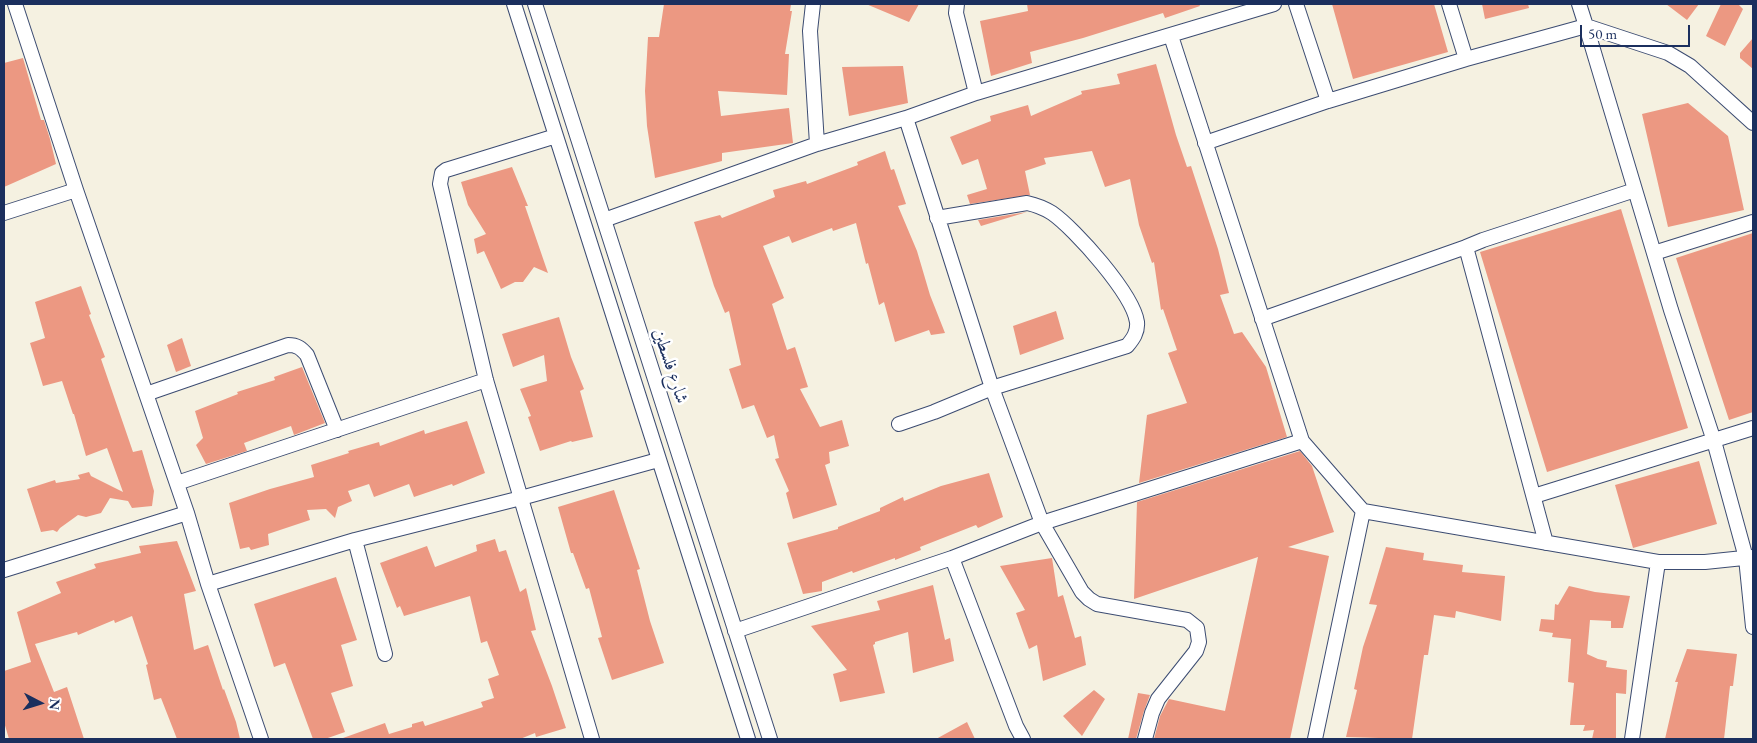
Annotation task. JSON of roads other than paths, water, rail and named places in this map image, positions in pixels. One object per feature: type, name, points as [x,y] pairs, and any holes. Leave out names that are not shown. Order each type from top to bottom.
[{"type":"street","points":[[15,4],[76,190],[177,483],[208,584],[261,739]]},
{"type":"street","points":[[514,4],[747,739]]},
{"type":"street","name":"شارع فلسطين","points":[[535,4],[770,739]]},
{"type":"street","points":[[814,4],[810,31],[817,144]]},
{"type":"street","points":[[958,4],[956,13],[976,93]]},
{"type":"street","points":[[604,220],[817,144],[906,118],[976,93],[1274,4]]},
{"type":"street","points":[[1296,4],[1328,101]]},
{"type":"street","points":[[1450,4],[1466,59]]},
{"type":"street","points":[[1579,4],[1654,253],[1750,557],[1753,627]]},
{"type":"street","points":[[1205,143],[1328,101],[1466,59],[1586,26],[1668,53],[1690,66],[1753,123]]},
{"type":"street","points":[[1171,36],[1302,442],[1363,511],[1658,562],[1705,562],[1750,557]]},
{"type":"street","points":[[906,118],[936,218],[992,388],[1042,523],[1082,592],[1089,599],[1097,604],[1187,620],[1197,628],[1199,642],[1196,651],[1158,699],[1145,739]]},
{"type":"street","points":[[556,136],[446,170],[442,173],[440,184],[486,380],[592,739]]},
{"type":"street","points":[[4,213],[76,190]]},
{"type":"street","points":[[1262,319],[1483,240],[1635,190]]},
{"type":"street","points":[[899,424],[992,388],[1127,346],[1134,338],[1137,330],[1137,321],[1132,308],[1116,283],[1084,243],[1053,214],[1042,207],[1027,203],[936,218]]},
{"type":"street","points":[[1654,253],[1753,222]]},
{"type":"street","points":[[1466,247],[1546,543]]},
{"type":"street","points":[[146,394],[288,345],[295,345],[307,355],[337,430]]},
{"type":"street","points":[[177,483],[486,380]]},
{"type":"street","points":[[1534,496],[1714,442],[1753,428]]},
{"type":"street","points":[[735,631],[952,558],[1042,523],[1302,442]]},
{"type":"street","points":[[208,584],[355,540],[521,498],[658,460]]},
{"type":"street","points":[[1315,739],[1363,511]]},
{"type":"street","points":[[4,570],[187,513]]},
{"type":"street","points":[[355,540],[385,654]]},
{"type":"street","points":[[952,558],[1016,726],[1023,739]]},
{"type":"street","points":[[1632,739],[1658,562]]}]
